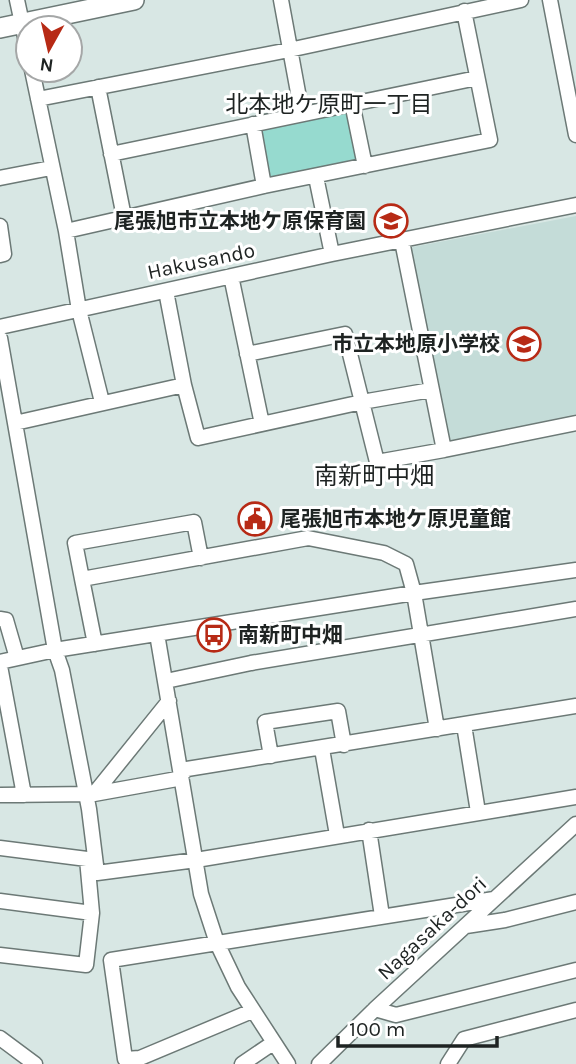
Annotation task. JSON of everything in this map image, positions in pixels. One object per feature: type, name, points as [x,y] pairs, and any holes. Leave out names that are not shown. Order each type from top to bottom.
[{"type":"highway","points":[[0,17],[79,0]]},
{"type":"highway","points":[[0,29],[20,12],[134,0]]},
{"type":"street","points":[[281,0],[302,114]]},
{"type":"street","points":[[38,99],[289,50],[520,0]]},
{"type":"street","points":[[550,0],[576,135]]},
{"type":"street","points":[[66,231],[264,186],[490,140],[464,11]]},
{"type":"street","points":[[111,154],[477,78]]},
{"type":"street","points":[[35,84],[66,231],[79,310],[102,402]]},
{"type":"street","points":[[98,87],[124,217]]},
{"type":"street","points":[[352,103],[365,166]]},
{"type":"street","points":[[253,124],[264,186]]},
{"type":"street","points":[[0,178],[51,168]]},
{"type":"street","points":[[316,177],[332,254]]},
{"type":"street","name":"Hakusando","points":[[0,327],[332,254],[576,205]]},
{"type":"street","points":[[0,226],[4,254],[0,255]]},
{"type":"street","points":[[402,241],[444,450]]},
{"type":"street","points":[[231,276],[262,424]]},
{"type":"street","points":[[166,290],[184,385],[198,438],[362,402],[431,390]]},
{"type":"street","points":[[247,354],[345,334],[377,462],[576,423]]},
{"type":"street","points":[[0,338],[55,650],[62,670],[90,795],[95,848],[86,965],[0,955]]},
{"type":"street","points":[[15,423],[184,385]]},
{"type":"street","points":[[95,644],[75,542],[194,522],[201,558]]},
{"type":"street","points":[[82,579],[308,538],[384,553],[406,564],[414,593],[437,729]]},
{"type":"street","points":[[24,795],[0,664],[55,650],[576,570]]},
{"type":"street","points":[[166,681],[251,663],[576,609]]},
{"type":"street","points":[[0,619],[6,620],[17,658]]},
{"type":"street","points":[[158,634],[201,894],[218,943],[238,987],[288,1064]]},
{"type":"street","points":[[90,795],[169,701]]},
{"type":"street","points":[[0,795],[90,795],[177,779],[187,769],[576,706]]},
{"type":"street","points":[[271,756],[265,722],[338,711],[344,745]]},
{"type":"street","points":[[464,725],[478,812]]},
{"type":"street","points":[[322,749],[337,835]]},
{"type":"street","points":[[0,848],[87,859],[97,873],[196,860],[576,797]]},
{"type":"street","name":"Nagasaka-dori","points":[[319,1064],[576,824]]},
{"type":"street","points":[[369,830],[382,916]]},
{"type":"street","points":[[252,1011],[139,1058],[125,1059],[111,960],[494,900]]},
{"type":"street","points":[[0,901],[92,913]]},
{"type":"street","points":[[466,926],[505,920],[576,902]]},
{"type":"street","points":[[375,1009],[396,1015],[576,970]]},
{"type":"street","points":[[448,1064],[464,1039],[576,1010]]},
{"type":"street","points":[[0,1038],[35,1064]]},
{"type":"street","points":[[242,1064],[273,1043]]},
{"type":"street","points":[[0,1045],[24,1064]]},
{"type":"shaded area","points":[[576,216],[576,414],[452,442],[447,439],[408,252],[413,247]]},
{"type":"green space","points":[[349,110],[359,162],[268,181],[259,134],[262,129]]},
{"type":"place","name":"尾張旭市立本地ケ原保育園","points":[[391,221]]},
{"type":"place","name":"市立本地原小学校","points":[[524,344]]},
{"type":"place","name":"尾張旭市本地ケ原児童館","points":[[255,519]]},
{"type":"place","name":"南新町中畑","points":[[214,635]]},
{"type":"district","name":"北本地ケ原町一丁目","points":[[329,104]]},
{"type":"district","name":"南新町中畑","points":[[374,476]]}]
